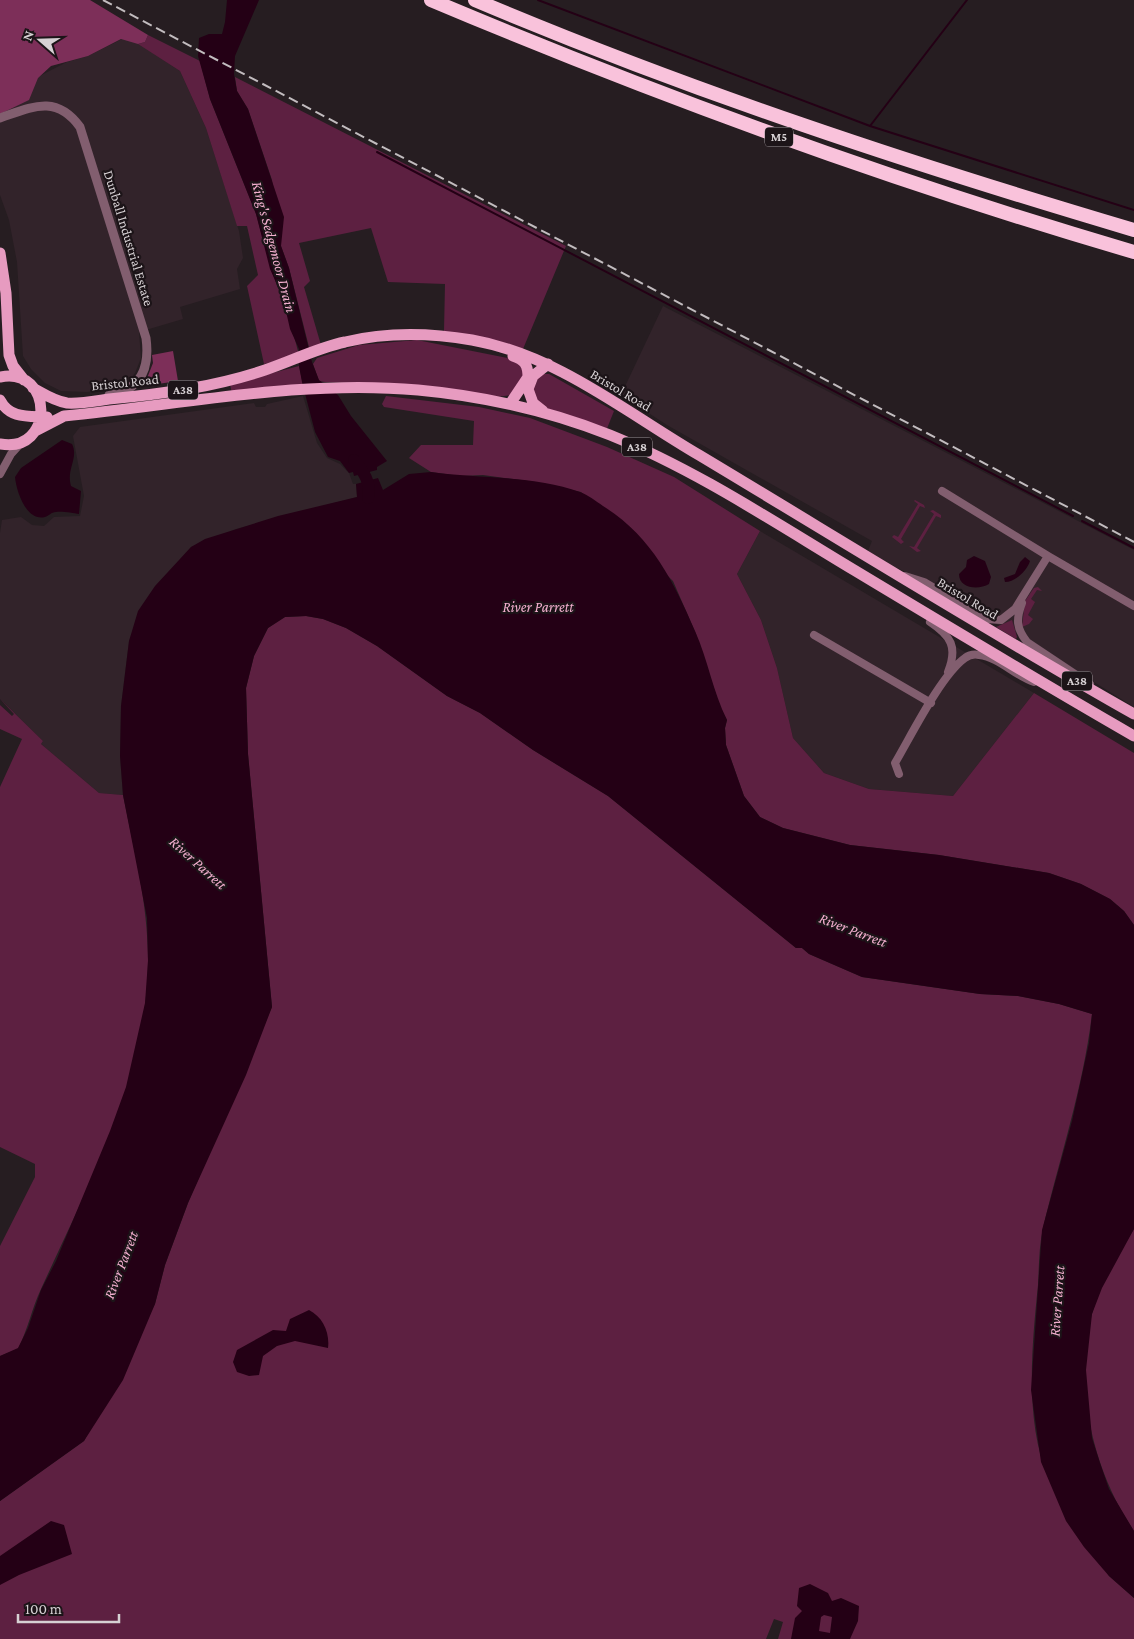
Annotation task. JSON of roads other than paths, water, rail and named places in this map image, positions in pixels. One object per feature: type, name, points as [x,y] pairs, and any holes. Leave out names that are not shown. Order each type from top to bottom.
[{"type":"highway","name":"M5","points":[[431,0],[628,81],[801,145],[1003,213],[1134,252]]},
{"type":"highway","name":"M5","points":[[475,0],[546,30],[803,125],[929,168],[1134,230]]},
{"type":"main road","points":[[0,253],[6,292],[9,356],[13,366],[24,380]]},
{"type":"main road","name":"Bristol Road","points":[[34,388],[55,400],[78,402],[130,398],[209,385],[285,363],[318,349],[345,342],[388,335],[460,338],[505,348],[548,364],[570,375],[892,571],[1130,712]]},
{"type":"main road","points":[[460,338],[472,345],[523,359],[527,364],[528,377],[510,404]]},
{"type":"main road","points":[[547,414],[533,403],[528,389],[533,376],[548,364]]},
{"type":"main road","points":[[0,377],[10,376],[24,380]]},
{"type":"main road","name":"A38","points":[[24,380],[34,388]]},
{"type":"main road","points":[[34,388],[40,400],[41,417]]},
{"type":"main road","name":"Bristol Road","points":[[35,431],[59,417],[300,390],[341,388],[415,390],[510,404],[547,414],[608,434],[688,472],[1044,685],[1134,736]]},
{"type":"main road","name":"A38","points":[[0,400],[4,407],[14,414],[59,417]]},
{"type":"main road","name":"A38","points":[[22,442],[35,431],[41,417]]},
{"type":"main road","points":[[0,444],[9,445],[22,442]]},
{"type":"street","name":"Dunball Industrial Estate","points":[[0,118],[36,106],[49,105],[72,116],[80,127],[146,338],[148,355],[146,365],[131,389],[78,402]]},
{"type":"street","points":[[2,471],[11,454],[22,442]]},
{"type":"street","points":[[942,491],[1134,606]]},
{"type":"street","points":[[892,571],[924,582],[976,613],[993,620],[1009,614],[1025,594],[1048,556]]},
{"type":"street","points":[[1025,594],[1017,623],[1021,634],[1027,642],[1130,712]]},
{"type":"street","points":[[900,598],[914,611],[944,631],[949,638],[953,655],[945,681]]},
{"type":"street","points":[[814,635],[931,703]]},
{"type":"street","points":[[899,774],[895,763],[945,681],[963,659],[976,655],[987,657],[1024,679],[1044,685]]},
{"type":"water","points":[[227,0],[259,0],[235,56],[234,74],[237,91],[248,109],[284,217],[281,246],[289,268],[312,362],[319,380],[338,395],[351,416],[387,461],[377,467],[377,470],[354,476],[353,472],[349,473],[340,461],[328,457],[315,432],[302,382],[299,366],[299,349],[290,329],[283,298],[270,269],[256,214],[210,99],[198,56],[199,38],[209,34],[222,34]]},
{"type":"water","points":[[62,440],[72,444],[74,449],[70,480],[71,486],[81,491],[79,514],[58,512],[45,517],[32,515],[23,504],[15,477],[21,468]]},
{"type":"water","name":"River Parrett","points":[[431,472],[525,480],[580,492],[589,496],[635,531],[669,577],[695,631],[727,720],[725,728],[726,745],[744,796],[760,817],[783,828],[850,845],[939,855],[1049,873],[1081,884],[1110,899],[1124,911],[1134,925],[1134,1229],[1102,1288],[1092,1314],[1086,1370],[1092,1438],[1109,1489],[1134,1531],[1134,1598],[1109,1576],[1084,1547],[1066,1521],[1041,1462],[1031,1390],[1042,1230],[1072,1121],[1089,1043],[1092,1014],[1059,1004],[1018,996],[980,994],[862,977],[809,954],[802,948],[796,948],[608,796],[533,750],[480,713],[447,696],[377,646],[346,628],[323,619],[306,616],[285,617],[268,628],[254,656],[246,688],[248,754],[272,1007],[246,1075],[188,1203],[165,1265],[155,1304],[123,1380],[84,1441],[0,1501],[0,1356],[18,1348],[28,1328],[41,1290],[56,1261],[110,1131],[126,1087],[145,1003],[148,961],[147,918],[123,795],[120,756],[121,706],[129,641],[138,611],[155,586],[191,547],[205,539],[278,516],[357,497],[356,484],[378,478],[383,490],[409,474]]},
{"type":"water","points":[[974,556],[985,561],[991,577],[989,584],[985,586],[970,587],[962,583],[960,579],[959,574],[966,567],[967,560]]},
{"type":"water","points":[[1025,557],[1030,561],[1023,572],[1017,578],[1005,582],[1004,578],[1015,574],[1020,562]]},
{"type":"water","points":[[309,1310],[322,1321],[327,1331],[328,1348],[295,1341],[277,1346],[263,1356],[259,1375],[249,1376],[237,1372],[233,1362],[237,1350],[273,1330],[286,1331],[290,1319]]},
{"type":"water","points":[[51,1521],[64,1525],[72,1554],[19,1575],[0,1585],[0,1556]]},
{"type":"water","points":[[810,1584],[828,1593],[832,1601],[841,1598],[859,1606],[858,1621],[850,1639],[791,1639],[795,1618],[802,1611],[797,1606],[799,1588]],"holes":[[[824,1615],[832,1617],[830,1633],[819,1631],[821,1617]]]},
{"type":"waterway","points":[[538,0],[870,126],[1134,210]]},
{"type":"waterway","points":[[870,126],[967,0]]},
{"type":"waterway","points":[[377,152],[1073,516]]},
{"type":"waterway","name":"King's Sedgemoor Drain","points":[[354,460],[368,482],[368,498]]},
{"type":"waterway","points":[[1082,521],[1134,548]]},
{"type":"railway","points":[[103,0],[1134,542]]}]
